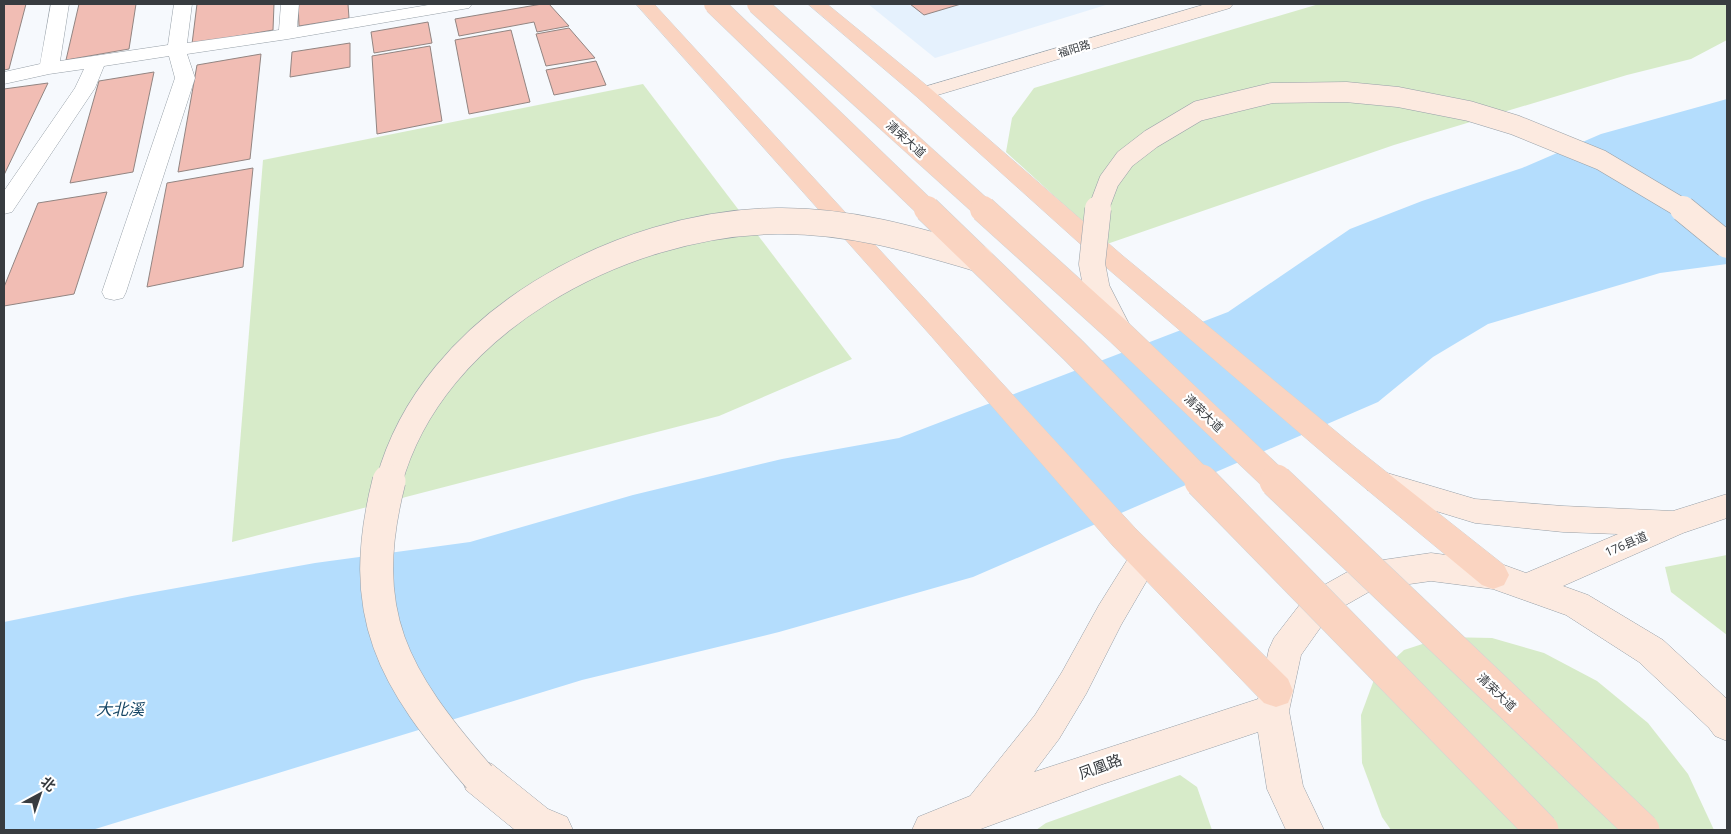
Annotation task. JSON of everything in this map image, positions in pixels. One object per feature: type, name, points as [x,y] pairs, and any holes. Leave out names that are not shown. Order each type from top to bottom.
[{"type":"main road","points":[[645,4],[1274,701]]},
{"type":"main road","points":[[714,4],[1073,350],[1542,830]]},
{"type":"main road","name":"清荣大道","points":[[757,4],[1118,331],[1642,830]]},
{"type":"main road","points":[[817,4],[924,93],[1115,262],[1377,482],[1493,575]]},
{"type":"street","points":[[49,68],[60,4]]},
{"type":"street","points":[[114,292],[185,78],[177,50],[183,4]]},
{"type":"street","points":[[288,34],[290,4]]},
{"type":"street","points":[[4,78],[49,68],[288,34],[397,9],[463,4]]},
{"type":"street","name":"福阳路","points":[[924,93],[1224,4]]},
{"type":"street","points":[[4,207],[85,88],[96,62]]},
{"type":"street","points":[[1118,331],[1097,290],[1092,264],[1098,206],[1109,182],[1125,159],[1151,138],[1174,124],[1198,112],[1272,93],[1346,92],[1398,97],[1469,111],[1515,125],[1601,160],[1691,214],[1727,245]]},
{"type":"street","points":[[554,830],[536,823],[478,776],[437,728],[414,697],[394,658],[382,620],[375,576],[379,525],[389,480],[402,443],[425,402],[448,371],[474,342],[523,303],[563,278],[604,258],[661,238],[718,225],[776,221],[820,222],[877,230],[980,259]]},
{"type":"street","points":[[1377,482],[1475,511],[1563,519],[1673,524]]},
{"type":"street","name":"176县道","points":[[1527,587],[1673,524],[1727,506]]},
{"type":"street","points":[[983,809],[1047,727],[1074,682],[1110,615],[1134,548]]},
{"type":"street","points":[[1306,830],[1285,789],[1274,701],[1286,649],[1319,604],[1369,576],[1431,567],[1493,575],[1577,605],[1651,651],[1721,716],[1727,724]]},
{"type":"street","name":"凤凰路","points":[[931,830],[1274,701]]},
{"type":"shaded area","points":[[868,4],[1109,4],[935,58]]},
{"type":"green space","points":[[1319,4],[1727,4],[1727,40],[1691,59],[1627,75],[1394,145],[1107,244],[1006,152],[1012,118],[1034,88]]},
{"type":"green space","points":[[643,84],[852,359],[719,416],[232,542],[263,160]]},
{"type":"green space","points":[[1727,555],[1727,635],[1671,592],[1665,567]]},
{"type":"green space","points":[[1444,637],[1492,638],[1544,653],[1597,681],[1648,723],[1688,774],[1714,830],[1391,830],[1382,817],[1362,763],[1361,715],[1375,677],[1404,650]]},
{"type":"green space","points":[[1180,775],[1197,787],[1212,830],[1036,830],[1046,823]]},
{"type":"water","name":"大北溪","points":[[1727,99],[1727,264],[1660,273],[1488,324],[1433,357],[1378,402],[973,577],[779,632],[582,680],[92,830],[4,830],[4,622],[132,596],[315,563],[470,542],[633,495],[782,459],[899,438],[1228,312],[1350,229],[1422,201],[1522,168],[1601,134]]},
{"type":"building","points":[[4,4],[26,4],[9,69],[4,70]]},
{"type":"building","points":[[79,4],[136,4],[129,49],[66,60]]},
{"type":"building","points":[[197,4],[274,4],[273,30],[192,44]]},
{"type":"building","points":[[298,4],[348,4],[349,18],[299,26]]},
{"type":"building","points":[[549,4],[569,26],[537,32],[534,22],[459,36],[455,19]]},
{"type":"building","points":[[910,4],[961,4],[924,15]]},
{"type":"building","points":[[428,22],[432,43],[374,53],[371,32]]},
{"type":"building","points":[[569,28],[595,58],[546,66],[536,34]]},
{"type":"building","points":[[511,30],[530,102],[469,114],[455,40]]},
{"type":"building","points":[[350,43],[350,67],[290,77],[292,52]]},
{"type":"building","points":[[430,46],[442,121],[377,134],[372,56]]},
{"type":"building","points":[[261,54],[250,159],[178,172],[197,65]]},
{"type":"building","points":[[596,61],[606,85],[554,95],[546,70]]},
{"type":"building","points":[[154,72],[133,172],[70,183],[99,81]]},
{"type":"building","points":[[48,83],[4,175],[4,89]]},
{"type":"building","points":[[253,168],[243,267],[147,287],[167,183]]},
{"type":"building","points":[[107,192],[74,294],[4,306],[4,287],[38,203]]}]
